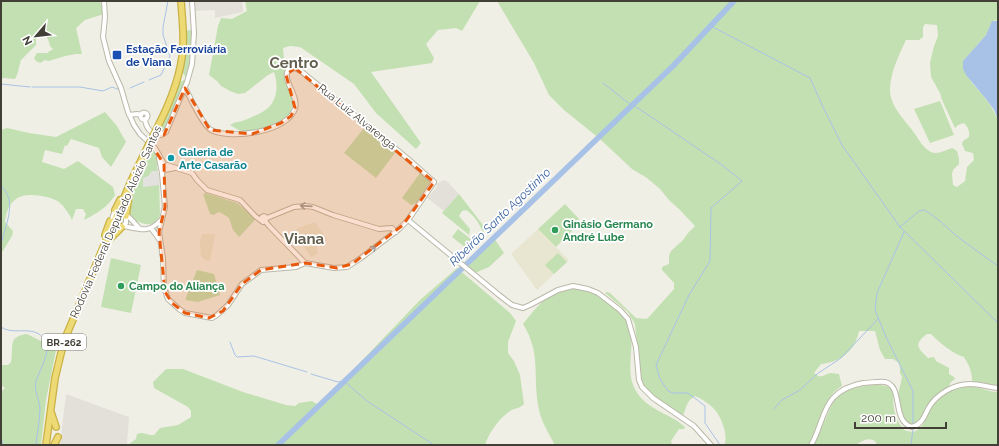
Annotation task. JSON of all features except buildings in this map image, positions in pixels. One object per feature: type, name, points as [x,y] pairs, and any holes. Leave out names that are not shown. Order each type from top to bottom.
[{"type":"highway","name":"Rodovia Federal Deputado Aloízio Santos","points":[[46,445],[55,378],[64,341],[104,246],[104,239],[169,103],[181,68],[183,38],[181,1]]},
{"type":"highway","points":[[126,216],[131,181]]},
{"type":"highway","points":[[104,246],[113,234],[122,226]]},
{"type":"highway","points":[[50,411],[56,427]]},
{"type":"highway","points":[[54,445],[58,437]]},
{"type":"street","points":[[104,1],[105,17],[103,41],[111,66],[122,88],[129,115],[137,129],[155,148],[163,168],[165,208],[159,232],[163,258],[164,288],[168,299],[185,313],[209,318],[214,317],[223,311],[242,284],[261,270],[296,267],[305,263],[334,268],[347,267],[396,232],[408,220],[512,305],[523,308],[558,290],[573,286],[588,288],[598,293],[620,310],[628,319],[636,347],[638,376],[642,388],[653,398],[694,426],[711,445]]},
{"type":"street","points":[[129,115],[141,115],[142,119],[145,119],[146,125],[151,132],[164,134],[168,130],[190,72],[194,33],[192,1]]},
{"type":"street","name":"Rua Luiz Alvarenga","points":[[185,88],[202,119],[211,130],[229,134],[255,133],[281,123],[291,116],[295,108],[295,100],[286,75],[288,70],[295,68],[302,72],[434,182],[408,220]]},
{"type":"street","points":[[163,168],[167,165],[192,173],[207,190],[240,200],[255,216],[270,227],[305,263]]},
{"type":"street","points":[[265,219],[288,209],[306,206],[379,229],[392,228],[396,232]]},
{"type":"street","points":[[117,210],[131,219],[139,228]]},
{"type":"street","points":[[251,211],[265,219],[270,227]]},
{"type":"street","points":[[122,226],[127,221],[126,216]]},
{"type":"street","points":[[112,223],[147,230],[157,224],[162,218]]},
{"type":"street","points":[[151,228],[160,244]]},
{"type":"street","points":[[811,445],[832,399],[840,391],[847,387],[868,383],[888,383],[894,390],[898,408],[904,422],[912,427],[921,422],[931,404],[940,395],[952,388],[970,384],[998,388]]},
{"type":"highlighted area","points":[[295,68],[434,182],[403,225],[352,264],[337,268],[305,263],[261,270],[242,284],[223,311],[209,318],[185,313],[172,303],[165,292],[159,232],[165,207],[164,164],[150,143],[154,134],[164,135],[185,88],[210,130],[252,134],[281,123],[291,116],[295,108],[286,75]]},
{"type":"shaded area","points":[[194,1],[242,1],[243,12],[215,18],[215,10],[194,11]]},
{"type":"shaded area","points":[[152,171],[158,171],[160,185],[143,187],[143,178],[148,176]]},
{"type":"shaded area","points":[[444,180],[447,181],[459,194],[444,211],[427,198],[437,187],[436,184]]},
{"type":"shaded area","points":[[315,222],[327,239],[325,242],[316,244],[318,254],[311,257],[302,244],[296,229]]},
{"type":"shaded area","points":[[538,229],[569,260],[537,290],[511,254]]},
{"type":"shaded area","points":[[202,234],[215,234],[210,261],[205,260],[201,256],[200,243]]},
{"type":"shaded area","points":[[66,394],[129,417],[127,445],[60,445]]},
{"type":"green space","points":[[1,1],[100,1],[104,14],[85,20],[76,28],[82,54],[65,56],[49,61],[45,60],[40,63],[34,58],[37,53],[47,53],[53,49],[45,36],[40,36],[36,39],[36,45],[21,60],[15,79],[1,79]]},
{"type":"green space","points":[[245,1],[480,1],[462,31],[456,28],[438,30],[426,44],[434,58],[432,63],[371,72],[421,143],[416,149],[376,113],[354,84],[300,47],[290,46],[283,48],[286,80],[293,97],[291,113],[271,126],[253,132],[238,130],[230,125],[266,110],[274,100],[276,91],[274,72],[245,93],[238,94],[221,86],[209,75],[218,26],[221,18],[232,19],[247,11]]},
{"type":"green space","points":[[497,1],[998,1],[998,21],[995,20],[991,24],[986,35],[963,61],[965,72],[989,103],[998,120],[998,389],[972,383],[972,376],[968,363],[964,357],[947,348],[931,334],[927,334],[922,338],[918,344],[918,347],[928,358],[934,357],[936,361],[949,368],[949,374],[955,379],[951,382],[948,388],[934,400],[920,425],[913,429],[900,418],[898,414],[897,403],[902,377],[899,363],[893,359],[885,359],[880,350],[875,331],[859,331],[854,344],[846,354],[835,361],[821,364],[814,373],[819,376],[831,373],[839,374],[842,386],[836,390],[826,404],[809,445],[724,445],[726,437],[722,422],[715,410],[706,402],[695,396],[688,402],[683,416],[648,392],[641,383],[635,324],[628,312],[605,293],[610,293],[636,318],[648,318],[674,289],[674,283],[662,270],[662,267],[669,264],[669,256],[671,251],[695,226],[660,189],[647,178],[632,169],[600,139],[564,110],[549,95],[534,63]],"holes":[[[925,24],[937,25],[938,36],[930,63],[931,77],[940,93],[955,128],[964,123],[968,128],[969,137],[963,141],[962,144],[965,151],[973,153],[974,160],[967,167],[965,181],[957,187],[953,185],[952,174],[953,170],[959,164],[957,151],[952,148],[936,153],[928,151],[899,114],[893,102],[890,90],[893,71],[906,40],[919,40],[923,37],[923,27]]]},
{"type":"green space","points":[[191,30],[191,54],[187,79],[183,73],[184,31]]},
{"type":"green space","points":[[184,80],[185,82],[165,133],[157,133],[180,82]]},
{"type":"green space","points":[[940,101],[954,135],[930,143],[914,109]]},
{"type":"green space","points":[[105,112],[117,126],[126,142],[111,167],[102,157],[99,148],[71,139],[67,146],[65,145],[62,154],[45,150],[42,162],[64,169],[78,161],[113,187],[115,195],[112,200],[101,210],[84,220],[86,214],[83,209],[76,209],[72,220],[63,206],[55,200],[37,195],[19,197],[11,204],[7,213],[5,222],[13,231],[12,236],[1,254],[1,130],[7,128],[56,137]]},
{"type":"green space","points":[[364,128],[395,153],[376,178],[344,153]]},
{"type":"green space","points":[[151,145],[159,160],[157,167],[159,178],[160,214],[157,221],[151,224],[145,224],[138,221],[140,226],[131,216],[129,201],[133,189],[142,172]]},
{"type":"green space","points":[[420,173],[430,182],[417,202],[411,205],[402,198]]},
{"type":"green space","points":[[206,193],[237,203],[255,218],[254,221],[239,237],[233,230],[229,218],[219,212],[213,215],[210,214],[203,194]]},
{"type":"green space","points":[[459,194],[483,225],[485,230],[483,232],[480,225],[466,210],[462,211],[459,216],[470,229],[469,235],[442,213]]},
{"type":"green space","name":"Ginásio Germano André Lube","points":[[565,204],[579,219],[570,228],[572,231],[556,247],[538,229]]},
{"type":"green space","points":[[458,229],[472,240],[466,248],[452,237]]},
{"type":"green space","points":[[494,238],[504,253],[489,267],[475,273],[465,265]]},
{"type":"green space","points":[[558,253],[567,262],[554,274],[545,265]]},
{"type":"green space","name":"Campo do Aliança","points":[[111,258],[141,265],[131,313],[101,307]]},
{"type":"green space","points":[[457,268],[510,313],[516,321],[508,342],[508,353],[514,361],[520,375],[524,404],[510,411],[502,418],[495,426],[485,445],[128,445],[136,439],[137,434],[141,433],[154,435],[160,428],[178,425],[191,417],[191,411],[188,407],[154,388],[153,382],[167,369],[183,369],[243,392],[286,405],[295,406],[299,403],[312,401],[317,404],[324,400],[420,300]]},
{"type":"green space","points":[[197,270],[214,274],[220,295],[198,302],[185,300]]},
{"type":"green space","points":[[573,288],[585,290],[597,295],[611,305],[629,326],[631,337],[630,369],[636,391],[646,403],[673,418],[685,427],[684,429],[679,429],[671,441],[672,445],[555,445],[539,410],[534,354],[529,335],[523,324],[539,305],[550,295],[565,289]]},
{"type":"green space","points":[[27,334],[49,345],[57,345],[46,400],[41,445],[1,445],[1,392],[5,388],[1,385],[1,365],[8,365],[11,362],[13,344],[16,337]]},
{"type":"green space","points":[[872,385],[881,385],[891,388],[897,420],[904,430],[911,432],[917,431],[921,427],[936,400],[951,390],[962,387],[974,387],[998,392],[998,445],[877,445],[875,441],[868,439],[854,445],[814,445],[834,400],[846,391]]},
{"type":"water","points":[[992,21],[998,21],[998,120],[994,110],[966,75],[963,69],[963,61],[986,35]]},
{"type":"waterway","points":[[149,80],[161,75],[170,56],[163,35],[168,1]]},
{"type":"waterway","name":"Ribeirão Santo Agostinho","points":[[278,445],[673,66],[734,1]]},
{"type":"waterway","points":[[711,26],[810,78],[842,145],[900,227],[998,323]]},
{"type":"waterway","points":[[130,88],[144,82]]},
{"type":"waterway","points":[[603,83],[631,105]]},
{"type":"waterway","points":[[1,84],[30,87]]},
{"type":"waterway","points":[[32,87],[80,87],[103,91],[112,87],[120,90]]},
{"type":"waterway","points":[[632,104],[722,165],[742,181],[711,208],[710,261],[689,295],[656,365],[660,379],[668,391],[673,393],[688,393],[705,406],[705,423],[720,445]]},
{"type":"waterway","points":[[1,186],[6,192],[10,207],[1,245]]},
{"type":"waterway","points":[[900,227],[919,211],[924,210],[998,266]]},
{"type":"waterway","points":[[904,232],[877,293],[875,310],[886,337],[913,391],[913,424]]},
{"type":"waterway","points":[[774,409],[782,400],[800,390],[817,374],[841,358],[878,319]]},
{"type":"waterway","points":[[1,327],[10,330],[35,332],[39,334],[46,343],[46,355],[36,381],[36,392],[40,408],[36,445]]},
{"type":"waterway","points":[[230,342],[237,357],[254,356],[307,372]]},
{"type":"waterway","points":[[311,374],[338,382],[344,381],[367,401],[434,445]]},
{"type":"waterway","points":[[911,445],[913,429]]},
{"type":"waterway","points":[[1,437],[3,445]]},
{"type":"place","name":"Estação Ferroviária de Viana","points":[[117,55]]},
{"type":"place","name":"Galeria de Arte Casarão","points":[[171,158]]},
{"type":"place","name":"Ginásio Germano André Lube","points":[[555,230]]},
{"type":"place","name":"Campo do Aliança","points":[[121,286]]},
{"type":"district","name":"Centro","points":[[294,63]]},
{"type":"district","name":"Viana","points":[[304,239]]}]
